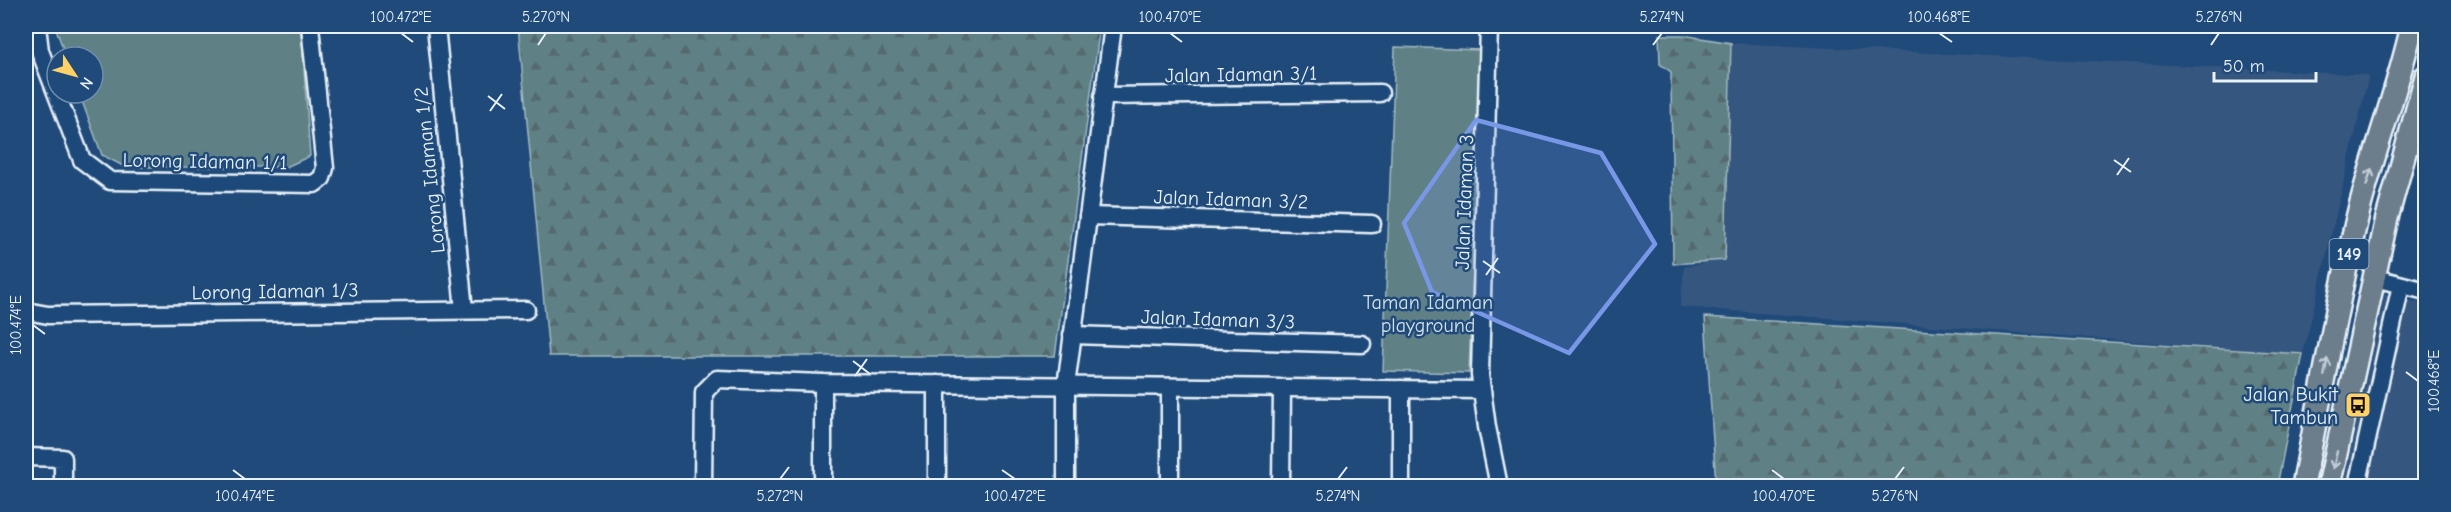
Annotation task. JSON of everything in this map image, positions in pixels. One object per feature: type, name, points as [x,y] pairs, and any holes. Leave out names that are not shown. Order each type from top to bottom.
[{"type":"main road","name":"149","points":[[2303,486],[2335,317],[2360,208],[2385,128],[2412,26]]},
{"type":"main road","name":"149","points":[[2329,486],[2387,218],[2426,76]]},
{"type":"street","name":"Lorong Idaman 1/1","points":[[37,26],[40,51],[82,160],[110,181],[314,184],[322,178],[324,168],[310,26]]},
{"type":"street","name":"Lorong Idaman 1/2","points":[[436,26],[464,310]]},
{"type":"street","points":[[1066,486],[1066,386],[1113,26]]},
{"type":"street","name":"Jalan Idaman 3","points":[[1489,26],[1481,390],[1499,486]]},
{"type":"street","name":"Jalan Idaman 3/1","points":[[1103,96],[1380,93]]},
{"type":"street","name":"Jalan Idaman 3/2","points":[[1088,216],[1372,224]]},
{"type":"street","points":[[2375,278],[2426,291]]},
{"type":"street","points":[[2358,486],[2401,285]]},
{"type":"street","name":"Lorong Idaman 1/3","points":[[26,311],[48,315],[526,310]]},
{"type":"street","name":"Jalan Idaman 3/3","points":[[1072,335],[1362,344]]},
{"type":"street","points":[[703,486],[704,392],[717,380],[1481,390]]},
{"type":"street","points":[[823,383],[823,486]]},
{"type":"street","points":[[937,384],[937,486]]},
{"type":"street","points":[[1170,387],[1170,486]]},
{"type":"street","points":[[1281,486],[1282,388]]},
{"type":"street","points":[[1401,389],[1401,486]]},
{"type":"street","points":[[26,457],[63,458],[63,486]]},
{"type":"highlighted area","points":[[1476,120],[1601,153],[1655,244],[1569,353],[1432,292],[1404,223]]},
{"type":"shaded area","points":[[1731,43],[2369,75],[2303,354],[1680,307],[1684,267],[1725,259]]},
{"type":"shaded area","points":[[2385,295],[2425,304],[2425,486],[2343,486]]},
{"type":"green space","points":[[55,26],[301,26],[310,156],[286,167],[125,167],[102,155],[83,105],[105,105],[105,45],[62,45]]},
{"type":"green space","points":[[518,26],[1100,26],[1055,356],[549,356]]},
{"type":"green space","points":[[1659,35],[1682,35],[1731,43],[1725,260],[1673,264],[1671,72],[1660,64]]},
{"type":"green space","name":"Taman Idaman playground","points":[[1395,47],[1481,50],[1469,373],[1383,371]]},
{"type":"green space","points":[[1705,317],[2303,354],[2277,486],[1716,486]]},
{"type":"place","name":"Jalan Bukit Tambun","points":[[2358,405]]}]
